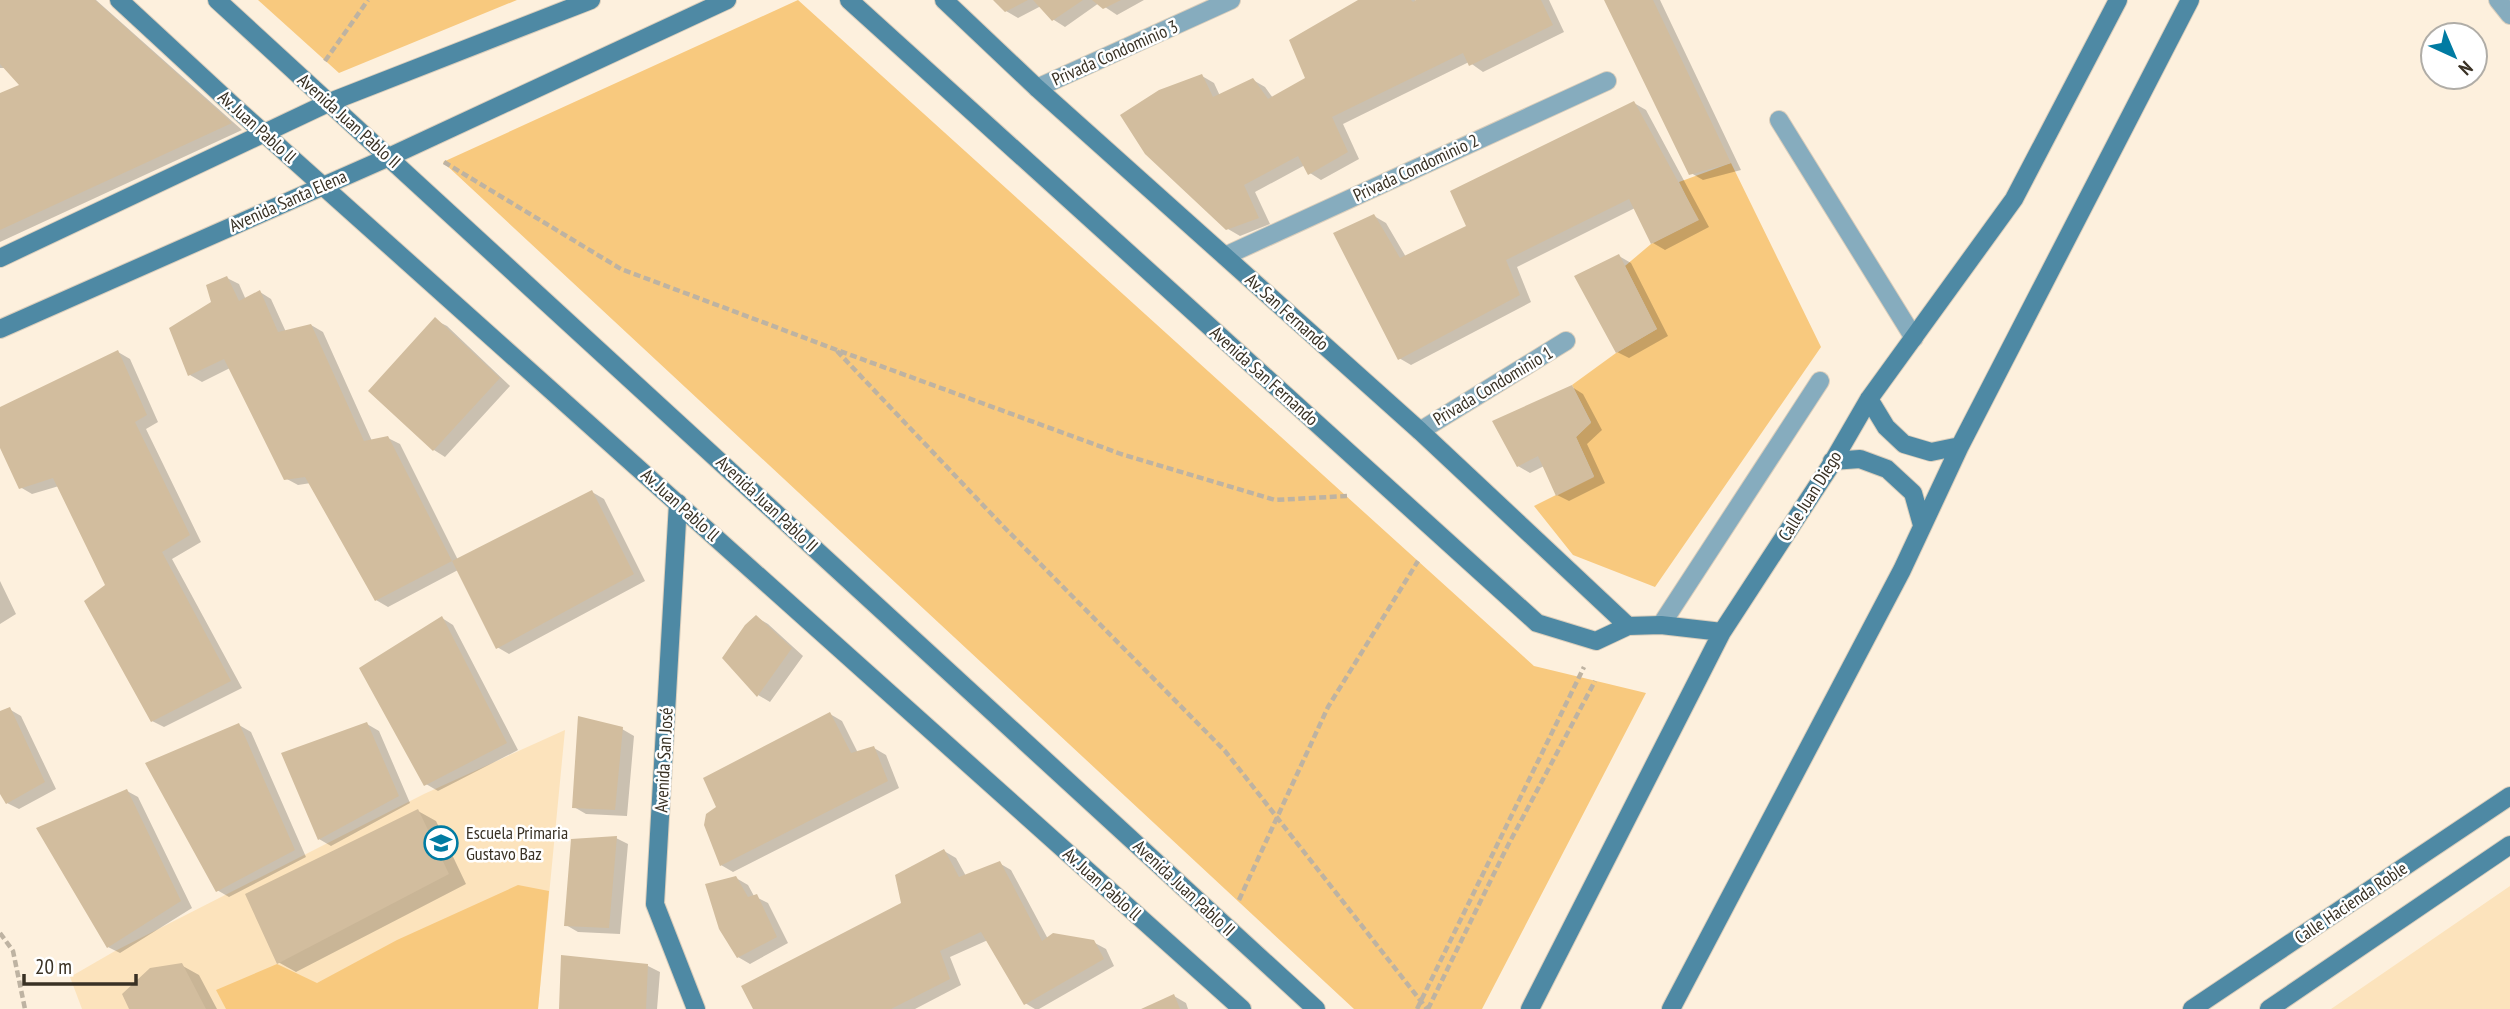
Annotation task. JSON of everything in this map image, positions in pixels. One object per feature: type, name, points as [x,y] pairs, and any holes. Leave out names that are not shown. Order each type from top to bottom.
[{"type":"street","name":"Av. Juan Pablo ll","points":[[119,0],[1242,1009]]},
{"type":"street","name":"Avenida Juan Pablo II","points":[[217,0],[1316,1009]]},
{"type":"street","points":[[0,258],[330,102],[591,0]]},
{"type":"street","name":"Avenida Santa Elena","points":[[0,329],[389,156],[727,0]]},
{"type":"street","name":"Avenida San Fernando","points":[[849,0],[1537,623],[1596,641]]},
{"type":"street","name":"Av. San Fernando","points":[[944,0],[1037,88],[1420,430],[1628,626]]},
{"type":"street","name":"Privada Condominio 3","points":[[1037,88],[1231,0]]},
{"type":"street","name":"Calle Juan Diego","points":[[1530,1009],[1723,632],[1869,399],[2014,199],[2118,0]]},
{"type":"street","points":[[1671,1009],[1902,570],[1960,446],[2190,0]]},
{"type":"street","points":[[2498,0],[2510,15]]},
{"type":"street","name":"Privada Condominio 2","points":[[1225,256],[1607,81]]},
{"type":"street","points":[[1779,120],[1914,338]]},
{"type":"street","name":"Privada Condominio 1","points":[[1420,430],[1566,341]]},
{"type":"street","points":[[1661,625],[1820,381]]},
{"type":"street","points":[[1869,399],[1886,427],[1904,443],[1931,452],[1960,446]]},
{"type":"street","points":[[1832,461],[1860,459],[1887,469],[1913,493],[1922,525]]},
{"type":"street","name":"Avenida San José","points":[[678,503],[656,904],[696,1009]]},
{"type":"street","points":[[1596,641],[1628,626],[1661,625],[1723,632]]},
{"type":"street","name":"Calle Hacienda Roble","points":[[2192,1009],[2510,796]]},
{"type":"street","points":[[2269,1009],[2510,845]]},
{"type":"path","points":[[331,66],[324,60],[368,0]]},
{"type":"path","points":[[443,162],[621,269],[837,350],[1121,454],[1275,500],[1347,496]]},
{"type":"path","points":[[837,350],[1000,523],[1225,751],[1427,1009],[1505,851],[1595,681]]},
{"type":"path","points":[[1238,901],[1328,707],[1418,561]]},
{"type":"path","points":[[1417,1009],[1596,641]]},
{"type":"path","points":[[0,933],[13,951],[25,1009]]},
{"type":"shaded area","points":[[258,0],[517,0],[339,73]]},
{"type":"shaded area","points":[[798,0],[1534,666],[1646,693],[1482,1009],[1354,1009],[443,162]]},
{"type":"shaded area","points":[[1731,163],[1821,347],[1655,587],[1573,555],[1534,506],[1594,476],[1576,437],[1591,422],[1572,385],[1616,353],[1657,329],[1625,266],[1651,244],[1698,220],[1679,182]]},
{"type":"shaded area","name":"Escuela Primaria Gustavo Baz","points":[[565,730],[538,1009],[82,1009],[70,977],[115,951],[424,794]]},
{"type":"shaded area","points":[[518,885],[549,891],[538,1009],[226,1009],[216,990],[277,964],[317,983],[397,940]]},
{"type":"shaded area","points":[[2510,886],[2510,1009],[2331,1009]]},
{"type":"building","points":[[0,0],[95,0],[232,123],[0,230],[0,93],[19,85],[0,64]]},
{"type":"building","points":[[993,0],[1028,0],[1005,12]]},
{"type":"building","points":[[1033,0],[1083,0],[1052,21]]},
{"type":"building","points":[[1092,0],[1121,0],[1103,9]]},
{"type":"building","points":[[1358,0],[1541,0],[1553,25],[1469,66],[1463,53],[1332,117],[1348,152],[1308,175],[1298,156],[1244,185],[1259,218],[1226,230],[1145,154],[1120,115],[1159,90],[1202,74],[1213,97],[1253,78],[1268,99],[1305,78],[1289,40]]},
{"type":"building","points":[[1604,0],[1653,0],[1731,163],[1689,175]]},
{"type":"building","points":[[1634,101],[1699,220],[1651,244],[1629,199],[1506,260],[1520,295],[1398,360],[1333,233],[1374,214],[1400,258],[1466,226],[1450,191]]},
{"type":"building","points":[[1619,254],[1657,329],[1616,353],[1574,276]]},
{"type":"building","points":[[227,276],[239,301],[260,290],[278,332],[311,324],[364,441],[388,436],[452,561],[375,601],[305,477],[284,480],[224,359],[188,376],[169,328],[211,302],[206,285]]},
{"type":"building","points":[[435,317],[500,378],[433,451],[368,391]]},
{"type":"building","points":[[118,350],[147,415],[135,422],[190,535],[162,552],[231,681],[151,722],[84,601],[105,585],[53,478],[19,489],[0,448],[0,407]]},
{"type":"building","points":[[1572,385],[1591,423],[1576,437],[1594,477],[1556,496],[1538,456],[1517,467],[1492,421]]},
{"type":"building","points":[[592,490],[634,574],[496,649],[452,561]]},
{"type":"building","points":[[756,615],[792,648],[757,697],[722,658],[745,625]]},
{"type":"building","points":[[442,616],[507,743],[424,786],[359,668]]},
{"type":"building","points":[[10,707],[45,782],[6,804],[0,794],[0,711]]},
{"type":"building","points":[[830,712],[851,753],[874,746],[888,781],[720,866],[704,825],[706,814],[716,807],[703,778]]},
{"type":"building","points":[[578,716],[623,727],[615,810],[572,808]]},
{"type":"building","points":[[367,722],[399,796],[318,840],[281,753]]},
{"type":"building","points":[[239,723],[295,850],[216,892],[145,763]]},
{"type":"building","points":[[127,789],[181,901],[107,948],[36,828]]},
{"type":"building","points":[[418,809],[449,874],[277,964],[245,894]]},
{"type":"building","points":[[617,836],[609,928],[564,926],[571,839]]},
{"type":"building","points":[[944,849],[959,877],[1000,861],[1042,941],[1053,933],[1094,940],[1104,959],[1024,1005],[981,932],[940,951],[950,979],[891,1009],[753,1009],[741,986],[901,903],[895,875]]},
{"type":"building","points":[[736,876],[748,897],[757,894],[777,937],[737,958],[719,929],[705,884]]},
{"type":"building","points":[[561,955],[648,964],[646,1009],[559,1009]]},
{"type":"building","points":[[182,963],[206,1009],[129,1009],[122,994],[150,968]]},
{"type":"building","points":[[1174,994],[1180,1009],[1141,1009]]},
{"type":"place","name":"Escuela Primaria Gustavo Baz","points":[[441,843]]}]
